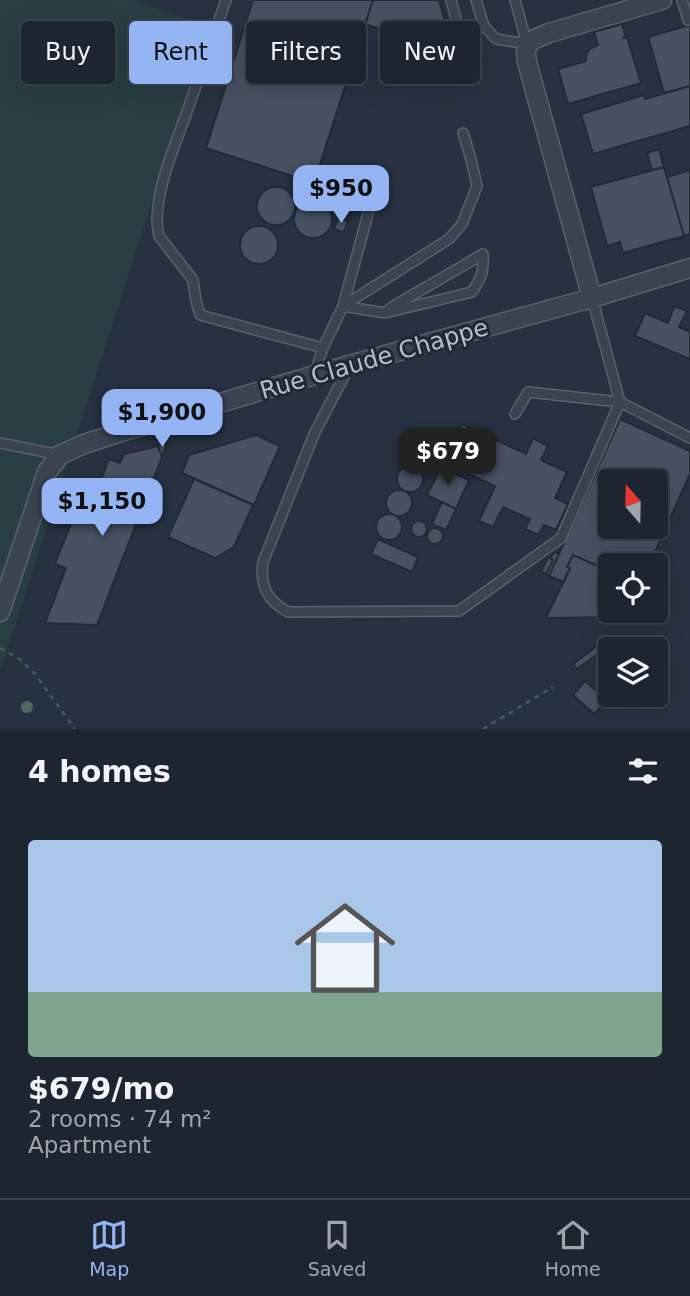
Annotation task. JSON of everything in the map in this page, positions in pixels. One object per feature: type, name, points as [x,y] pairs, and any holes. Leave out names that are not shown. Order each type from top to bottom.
[{"type":"street","points":[[592,298],[527,62],[527,44],[549,33],[662,0]]},
{"type":"street","name":"Rue Claude Chappe","points":[[60,455],[121,432],[690,268]]},
{"type":"street","points":[[0,611],[47,472],[60,455]]},
{"type":"lane","points":[[226,0],[163,180],[157,217],[159,236],[193,280],[200,315],[323,348]]},
{"type":"lane","points":[[451,0],[457,21]]},
{"type":"lane","points":[[476,0],[484,26],[496,39],[527,44],[515,0]]},
{"type":"lane","points":[[682,0],[688,20]]},
{"type":"lane","points":[[343,306],[449,239],[462,224],[477,186],[463,133]]},
{"type":"lane","points":[[314,376],[323,348],[343,306],[375,188]]},
{"type":"lane","points":[[343,306],[385,313],[472,292],[484,270],[483,254],[385,313]]},
{"type":"lane","points":[[349,365],[315,432],[263,562],[261,578],[267,592],[274,604],[288,612],[459,611],[561,538],[621,402],[592,298]]},
{"type":"lane","points":[[515,414],[528,392],[621,402],[690,438]]},
{"type":"lane","points":[[0,443],[60,455]]},
{"type":"path","points":[[0,648],[21,660],[35,674],[75,729]]},
{"type":"path","points":[[483,729],[553,687]]},
{"type":"green space","points":[[0,0],[132,0],[194,21],[129,21],[129,84],[190,84],[0,672]]},
{"type":"building","points":[[253,0],[373,0],[366,22],[246,21]]},
{"type":"building","points":[[373,0],[439,0],[445,21],[380,21],[380,29],[366,24]]},
{"type":"building","points":[[246,22],[246,84],[346,84],[314,183],[206,148],[226,84],[232,84],[232,66]]},
{"type":"building","points":[[622,24],[624,38],[627,37],[641,83],[568,104],[558,69],[586,61],[589,49],[598,45],[594,32]]},
{"type":"building","points":[[690,25],[690,86],[664,93],[648,37]]},
{"type":"building","points":[[690,86],[690,126],[593,154],[581,114],[644,95],[645,99]]},
{"type":"building","points":[[659,149],[664,167],[652,170],[647,153]]},
{"type":"building","points":[[664,167],[684,236],[623,253],[620,242],[607,246],[591,187]]},
{"type":"building","points":[[690,170],[690,234],[684,236],[667,177]]},
{"type":"building","points":[[276,187],[289,193],[295,206],[289,219],[276,225],[263,219],[257,206],[263,193]]},
{"type":"building","points":[[313,200],[326,206],[332,219],[326,232],[313,238],[300,232],[294,219],[300,206]]},
{"type":"building","points":[[338,218],[348,221],[344,232],[334,229]]},
{"type":"building","points":[[259,226],[273,231],[278,245],[273,259],[259,264],[245,259],[240,245],[245,231]]},
{"type":"building","points":[[674,306],[687,311],[679,327],[690,332],[690,359],[635,336],[645,313],[668,323]]},
{"type":"building","points":[[620,419],[690,451],[690,474],[668,523],[668,469],[598,469],[598,539],[661,539],[654,553],[598,553],[598,566],[573,555],[564,582],[549,576]]},
{"type":"building","points":[[462,424],[526,454],[533,438],[548,446],[541,460],[567,472],[555,498],[568,504],[556,530],[544,525],[538,535],[525,529],[530,519],[503,507],[493,527],[479,521],[495,486],[444,463]]},
{"type":"building","points":[[417,432],[431,439],[429,445],[414,438]]},
{"type":"building","points":[[256,435],[280,446],[254,505],[182,473],[189,455]]},
{"type":"building","points":[[421,443],[430,446],[433,455],[430,464],[421,467],[412,464],[409,455],[412,446]]},
{"type":"building","points":[[167,444],[162,457],[158,446]]},
{"type":"building","points":[[158,446],[162,457],[97,625],[45,623],[66,568],[55,564],[85,488],[96,492],[109,459],[120,463],[124,454]]},
{"type":"building","points":[[410,466],[419,470],[423,479],[419,488],[410,492],[401,488],[397,479],[401,470]]},
{"type":"building","points":[[441,467],[469,480],[456,509],[427,495]]},
{"type":"building","points":[[194,479],[253,505],[234,547],[215,558],[168,537]]},
{"type":"building","points":[[399,490],[408,494],[412,503],[408,512],[399,516],[390,512],[386,503],[390,494]]},
{"type":"building","points":[[442,502],[456,509],[446,530],[432,524]]},
{"type":"building","points":[[389,514],[398,518],[402,527],[398,536],[389,540],[380,536],[376,527],[380,518]]},
{"type":"building","points":[[416,521],[422,521],[427,529],[425,535],[416,537],[411,532],[411,526]]},
{"type":"building","points":[[432,528],[438,528],[443,536],[441,542],[432,544],[427,539],[427,533]]},
{"type":"building","points":[[378,539],[418,557],[412,572],[371,554]]},
{"type":"building","points":[[554,552],[559,554],[549,576],[546,574]]},
{"type":"building","points":[[573,555],[598,566],[598,617],[546,618],[570,568],[567,567]]},
{"type":"building","points":[[548,557],[553,560],[546,574],[541,572]]},
{"type":"building","points":[[598,645],[598,654],[577,669],[573,664]]},
{"type":"building","points":[[585,681],[598,692],[598,707],[600,707],[594,714],[573,695]]}]
